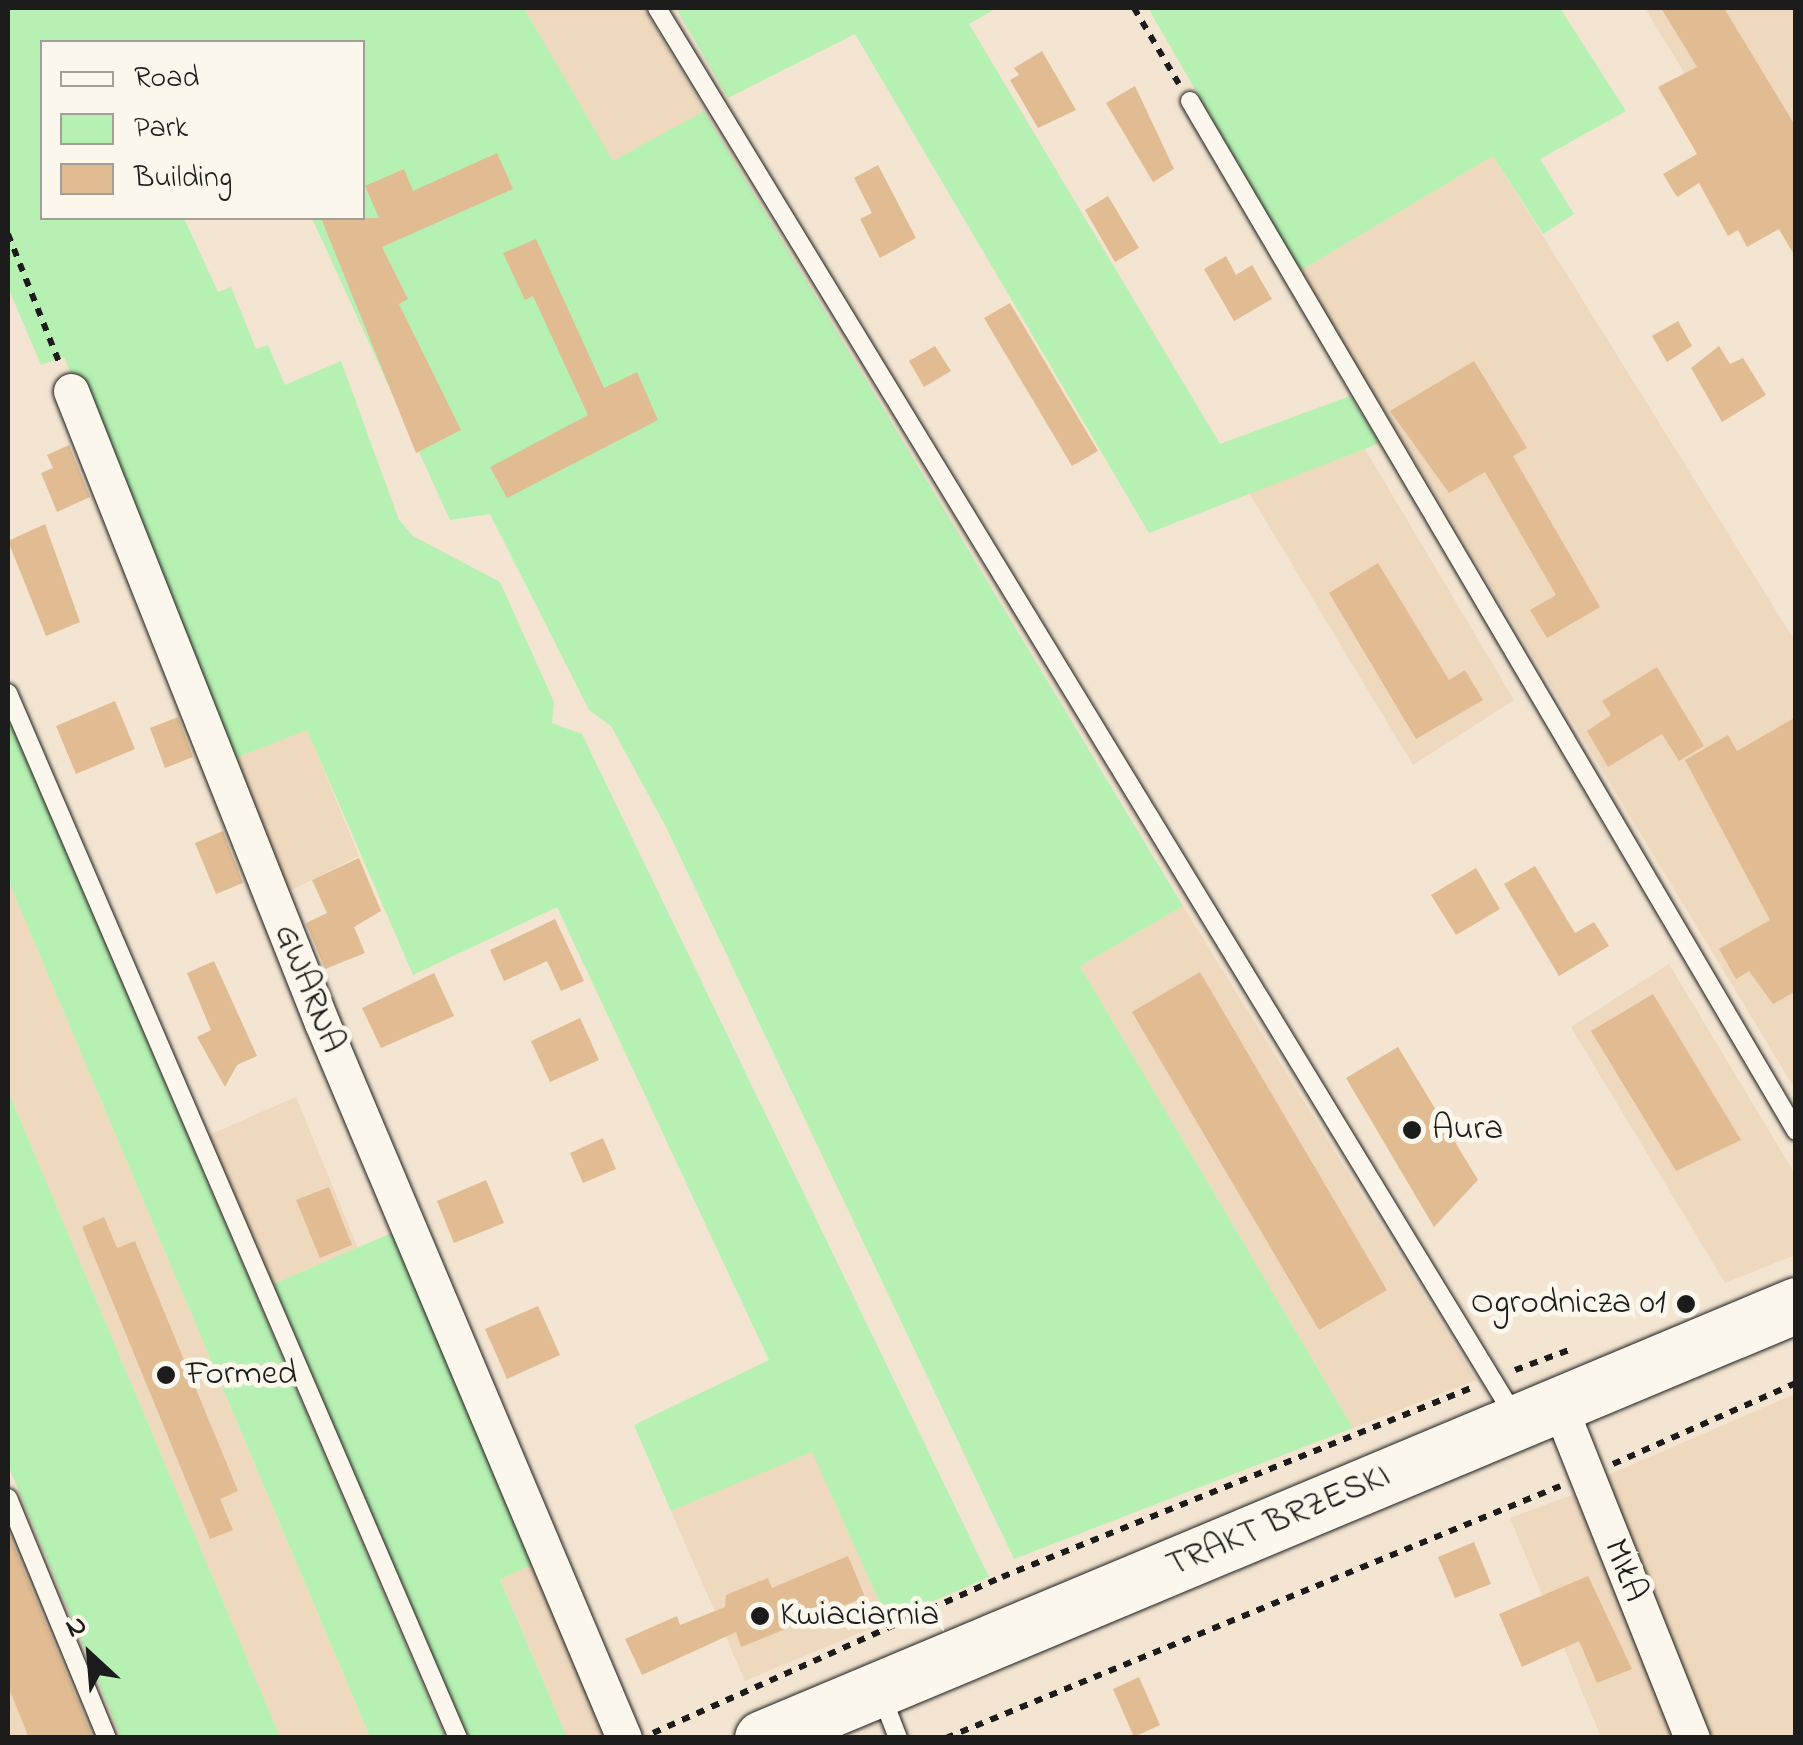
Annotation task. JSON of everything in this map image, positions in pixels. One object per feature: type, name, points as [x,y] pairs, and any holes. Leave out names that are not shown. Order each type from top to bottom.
[{"type":"main road","name":"TRAKT BRZESKI","points":[[762,1738],[889,1713],[1522,1402],[1794,1309]]},
{"type":"street","name":"GWARNA","points":[[71,391],[322,1024],[624,1738]]},
{"type":"street","name":"MIŁA","points":[[1522,1402],[1586,1476],[1692,1738]]},
{"type":"lane","points":[[657,8],[1522,1402]]},
{"type":"lane","points":[[1190,101],[1796,1132]]},
{"type":"lane","points":[[8,693],[458,1738]]},
{"type":"lane","points":[[8,1498],[107,1738]]},
{"type":"path","points":[[1134,8],[1190,101]]},
{"type":"path","points":[[8,234],[71,391]]},
{"type":"path","points":[[643,1738],[1002,1577],[1522,1402],[1573,1348]]},
{"type":"path","points":[[946,1738],[1586,1476],[1796,1383]]},
{"type":"shaded area","points":[[524,8],[644,8],[704,111],[613,162]]},
{"type":"shaded area","points":[[1645,8],[1795,8],[1795,258],[1790,248]]},
{"type":"shaded area","points":[[1493,156],[1795,641],[1795,1089],[1300,271]]},
{"type":"shaded area","points":[[1365,449],[1514,700],[1413,765],[1249,493]]},
{"type":"shaded area","points":[[307,729],[359,856],[286,893],[228,761]]},
{"type":"shaded area","points":[[8,880],[369,1735],[280,1737],[8,1091]]},
{"type":"shaded area","points":[[1183,906],[1476,1380],[1353,1428],[1080,966]]},
{"type":"shaded area","points":[[1669,964],[1795,1174],[1795,1255],[1725,1283],[1571,1027]]},
{"type":"shaded area","points":[[296,1097],[358,1248],[273,1284],[209,1135]]},
{"type":"shaded area","points":[[1795,1394],[1795,1737],[1709,1737],[1601,1478]]},
{"type":"shaded area","points":[[812,1451],[888,1621],[745,1681],[671,1511]]},
{"type":"shaded area","points":[[1574,1494],[1675,1737],[1601,1737],[1510,1518]]},
{"type":"shaded area","points":[[8,1521],[20,1551],[96,1737],[8,1737]]},
{"type":"shaded area","points":[[540,1561],[614,1737],[567,1737],[500,1578]]},
{"type":"green space","points":[[524,8],[613,161],[704,111],[1183,906],[1080,966],[1353,1428],[1014,1559],[666,827],[611,726],[589,710],[490,514],[450,520],[313,220],[365,220],[365,40],[40,40],[40,220],[185,220],[218,292],[231,287],[256,349],[268,345],[285,385],[341,361],[399,520],[413,536],[500,582],[554,702],[552,723],[582,734],[989,1577],[888,1621],[812,1452],[671,1511],[634,1425],[769,1360],[557,907],[413,975],[307,730],[228,761],[64,357],[41,365],[8,287],[8,11]]},
{"type":"green space","points":[[676,8],[997,8],[969,24],[1220,444],[1350,396],[1380,443],[1149,533],[855,34],[728,98]]},
{"type":"green space","points":[[1148,8],[1560,8],[1626,111],[1540,159],[1574,214],[1543,234],[1493,156],[1300,271]]},
{"type":"green space","points":[[8,716],[445,1737],[370,1737],[8,880]]},
{"type":"green space","points":[[8,1091],[280,1737],[121,1737],[8,1465]]},
{"type":"green space","points":[[401,1229],[540,1561],[500,1579],[567,1737],[468,1737],[273,1284]]},
{"type":"building","points":[[1661,8],[1724,8],[1796,127],[1796,258],[1779,229],[1747,247],[1738,230],[1728,236],[1699,183],[1677,197],[1663,174],[1697,154],[1658,87],[1697,67]]},
{"type":"building","points":[[1042,51],[1076,110],[1038,128],[1010,80],[1019,75],[1014,68]]},
{"type":"building","points":[[1135,86],[1174,169],[1153,182],[1106,103]]},
{"type":"building","points":[[497,153],[513,189],[382,247],[408,299],[399,304],[461,430],[416,453],[322,220],[379,218],[365,186],[404,169],[413,191]]},
{"type":"building","points":[[878,165],[916,238],[880,258],[860,219],[872,213],[854,178]]},
{"type":"building","points":[[1108,196],[1139,248],[1115,262],[1085,210]]},
{"type":"building","points":[[536,239],[604,388],[637,372],[658,420],[507,498],[490,467],[588,415],[533,296],[525,300],[503,253]]},
{"type":"building","points":[[1226,256],[1236,275],[1252,265],[1272,299],[1234,321],[1204,269]]},
{"type":"building","points":[[1010,303],[1098,451],[1072,466],[984,318]]},
{"type":"building","points":[[1678,321],[1692,346],[1667,362],[1652,336]]},
{"type":"building","points":[[935,346],[951,371],[924,387],[909,361]]},
{"type":"building","points":[[1719,346],[1730,364],[1743,358],[1766,395],[1722,422],[1691,368]]},
{"type":"building","points":[[1474,361],[1527,448],[1513,456],[1600,607],[1547,638],[1530,610],[1556,595],[1485,472],[1449,493],[1390,411]]},
{"type":"building","points":[[69,445],[90,497],[57,512],[41,473],[53,468],[47,455]]},
{"type":"building","points":[[45,524],[80,622],[46,636],[8,541]]},
{"type":"building","points":[[1378,563],[1449,680],[1465,670],[1483,700],[1416,739],[1329,593]]},
{"type":"building","points":[[1657,667],[1704,746],[1679,761],[1662,734],[1608,767],[1587,731],[1611,715],[1602,701]]},
{"type":"building","points":[[115,701],[135,749],[76,774],[56,726]]},
{"type":"building","points":[[178,717],[193,757],[165,768],[150,728]]},
{"type":"building","points":[[1796,717],[1796,991],[1773,1004],[1749,971],[1736,979],[1719,949],[1770,920],[1685,760],[1728,735],[1737,751]]},
{"type":"building","points":[[223,831],[243,883],[216,894],[195,843]]},
{"type":"building","points":[[359,858],[381,911],[354,927],[365,953],[325,969],[306,923],[327,913],[312,880]]},
{"type":"building","points":[[1535,866],[1575,933],[1594,922],[1609,946],[1559,976],[1504,884]]},
{"type":"building","points":[[1476,868],[1500,909],[1456,935],[1431,895]]},
{"type":"building","points":[[555,919],[584,981],[561,991],[547,961],[504,981],[490,950]]},
{"type":"building","points":[[214,961],[257,1056],[237,1065],[225,1087],[197,1037],[211,1030],[187,973]]},
{"type":"building","points":[[1200,972],[1387,1290],[1319,1330],[1132,1012]]},
{"type":"building","points":[[434,973],[454,1016],[381,1048],[362,1008]]},
{"type":"building","points":[[1653,994],[1741,1140],[1676,1171],[1591,1031]]},
{"type":"building","points":[[580,1018],[599,1060],[550,1082],[531,1041]]},
{"type":"building","name":"Aura","points":[[1398,1047],[1478,1180],[1434,1227],[1346,1078]]},
{"type":"building","points":[[603,1138],[616,1169],[583,1183],[570,1153]]},
{"type":"building","points":[[486,1180],[504,1223],[454,1243],[437,1201]]},
{"type":"building","points":[[329,1187],[352,1245],[320,1258],[296,1200]]},
{"type":"building","name":"Formed","points":[[104,1217],[117,1248],[135,1241],[238,1491],[220,1499],[233,1530],[210,1539],[82,1227]]},
{"type":"building","points":[[538,1306],[560,1355],[507,1379],[485,1329]]},
{"type":"building","points":[[8,1532],[93,1738],[29,1738],[8,1686]]},
{"type":"building","points":[[1474,1542],[1491,1584],[1455,1598],[1438,1557]]},
{"type":"building","points":[[848,1556],[865,1597],[741,1647],[736,1632],[642,1675],[625,1639],[677,1616],[680,1625],[725,1607],[726,1595],[768,1578],[772,1588]]},
{"type":"building","points":[[1588,1576],[1632,1669],[1597,1683],[1579,1641],[1522,1667],[1499,1614]]},
{"type":"building","points":[[1139,1677],[1160,1725],[1134,1737],[1113,1689]]},
{"type":"place","name":"Aura","points":[[1412,1130]]},
{"type":"place","name":"Ogrodnicza 01","points":[[1686,1304]]},
{"type":"place","name":"Formed","points":[[166,1375]]},
{"type":"place","name":"Kwiaciarnia","points":[[760,1616]]}]
